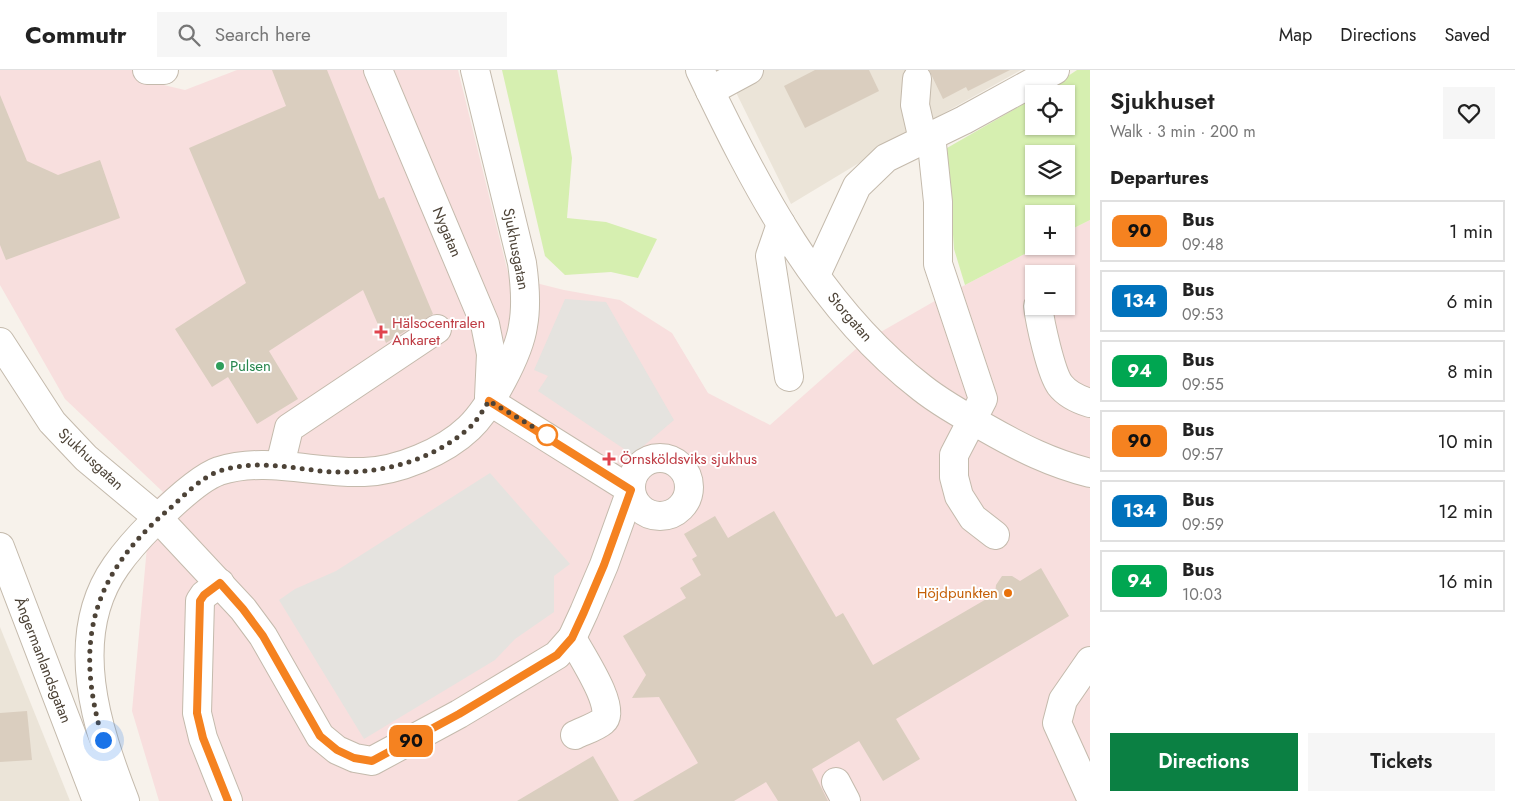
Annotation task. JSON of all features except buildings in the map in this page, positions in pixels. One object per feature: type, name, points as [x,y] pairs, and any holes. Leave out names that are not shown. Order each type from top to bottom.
[{"type":"street","points":[[147,70],[164,70]]},
{"type":"street","name":"Nygatan","points":[[378,70],[485,324],[491,354],[489,401]]},
{"type":"street","name":"Sjukhusgatan","points":[[125,801],[99,726],[90,676],[91,632],[98,601],[114,568],[135,541],[190,490],[218,472],[251,465],[280,465],[320,471],[366,472],[405,465],[432,453],[469,428],[502,381],[524,326],[525,294],[522,263],[475,70]]},
{"type":"street","points":[[705,80],[749,70]]},
{"type":"street","points":[[816,275],[857,186],[886,158],[1055,70]]},
{"type":"street","points":[[917,78],[915,105],[927,138],[938,202],[938,264],[983,400],[954,456],[954,477],[959,496],[973,518],[995,535]]},
{"type":"street","name":"Storgatan","points":[[705,80],[747,167],[781,224],[838,306],[894,364],[922,388],[973,421],[1032,454],[1090,473]]},
{"type":"street","points":[[781,224],[770,256],[789,377]]},
{"type":"street","points":[[1039,315],[1060,385],[1078,399],[1090,404]]},
{"type":"street","points":[[280,465],[289,428],[437,330]]},
{"type":"street","name":"Sjukhusgatan","points":[[0,342],[52,422],[86,458],[158,518]]},
{"type":"street","points":[[158,518],[243,609],[263,636],[320,736],[337,750],[365,761],[372,761],[400,747],[557,655],[572,638],[604,565],[631,490],[489,401]]},
{"type":"street","name":"Ångermanlandsgatan","points":[[0,547],[97,801]]},
{"type":"street","points":[[220,583],[204,595],[200,601],[197,713],[203,738],[228,801]]},
{"type":"street","points":[[572,638],[605,699],[608,712],[604,721],[575,735]]},
{"type":"street","points":[[1090,661],[1063,700],[1057,722],[1090,796]]},
{"type":"shaded area","name":"Örnsköldsviks sjukhus","points":[[0,70],[133,70],[142,80],[185,90],[237,70],[458,70],[510,281],[524,280],[564,290],[620,300],[672,333],[708,393],[770,425],[865,341],[940,298],[1025,254],[1075,255],[1075,228],[1090,220],[1090,801],[159,801],[132,711],[151,503],[163,492],[65,399],[0,285]]},
{"type":"shaded area","points":[[725,70],[1021,70],[917,128],[791,204]]},
{"type":"shaded area","points":[[565,299],[606,302],[674,420],[633,455],[538,391],[548,376],[534,370]]},
{"type":"shaded area","points":[[490,473],[570,564],[554,576],[554,612],[515,639],[495,660],[364,739],[279,600],[295,589],[336,571]]},
{"type":"shaded area","points":[[0,627],[70,801],[0,801]]},
{"type":"green space","points":[[502,70],[557,70],[572,158],[567,218],[606,222],[657,239],[638,278],[611,272],[565,275],[545,256]]},
{"type":"green space","points":[[1077,70],[1090,70],[1090,220],[1075,228],[1075,205],[1025,205],[1025,254],[965,285],[954,249],[947,148],[1025,103],[1025,135],[1075,135],[1075,85],[1054,85]]},
{"type":"bus line","name":"90","points":[[228,801],[223,793],[203,738],[197,713],[200,601],[204,595],[220,583],[263,636],[320,736],[337,750],[365,761],[372,761],[400,747],[520,678],[557,655],[572,638],[604,565],[631,490],[559,443],[489,401]]},
{"type":"place","name":"Hälsocentralen Ankaret","points":[[381,332]]},
{"type":"place","name":"Pulsen","points":[[220,366]]},
{"type":"place","name":"Örnsköldsviks sjukhus","points":[[609,459]]},
{"type":"place","name":"Höjdpunkten","points":[[1008,593]]},
{"type":"route","points":[[103,740],[90,676],[91,632],[98,601],[114,568],[135,541],[158,518],[204,480],[218,472],[251,465],[280,465],[340,472],[366,472],[405,465],[432,453],[469,428],[489,401],[547,435]]}]
